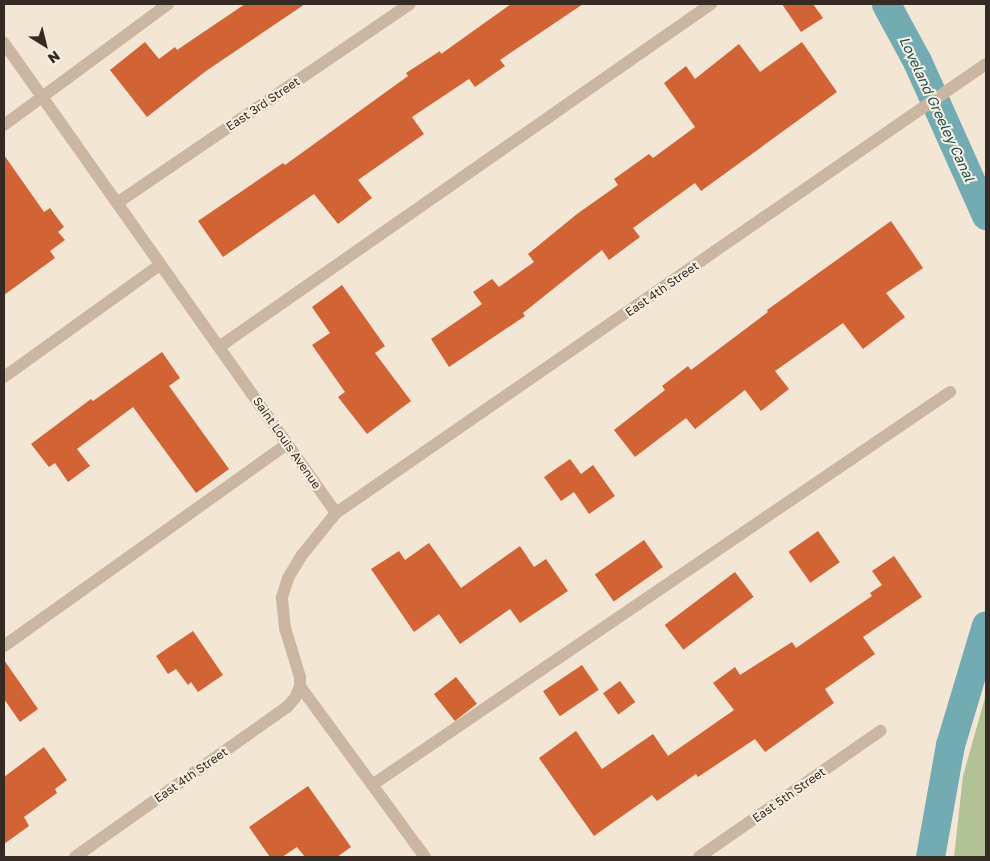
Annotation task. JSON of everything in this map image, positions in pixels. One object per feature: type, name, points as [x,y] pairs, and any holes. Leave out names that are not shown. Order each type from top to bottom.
[{"type":"street","points":[[4,125],[168,4]]},
{"type":"street","name":"East 3rd Street","points":[[117,204],[410,4]]},
{"type":"street","points":[[219,347],[711,4]]},
{"type":"street","name":"Saint Louis Avenue","points":[[4,43],[336,513]]},
{"type":"street","name":"East 4th Street","points":[[336,513],[986,64]]},
{"type":"street","points":[[4,377],[160,265]]},
{"type":"street","points":[[372,785],[950,392]]},
{"type":"street","points":[[4,646],[288,444]]},
{"type":"street","points":[[336,513],[302,555],[288,578],[282,597],[285,628],[300,677],[300,686],[425,857]]},
{"type":"street","name":"East 4th Street","points":[[75,857],[287,706],[295,698],[300,686]]},
{"type":"street","name":"East 5th Street","points":[[699,857],[880,731]]},
{"type":"green space","points":[[986,694],[986,857],[954,857],[963,776]]},
{"type":"building","points":[[245,4],[305,4],[206,71],[147,117],[110,70],[145,42],[159,59],[175,47],[177,50]]},
{"type":"building","points":[[511,4],[583,4],[500,60],[505,66],[475,87],[469,79],[412,117],[424,134],[358,180],[372,198],[338,224],[314,194],[223,257],[198,221],[283,163],[285,165],[408,76],[406,73],[440,51],[441,54]]},
{"type":"building","points":[[782,4],[813,4],[823,18],[801,32]]},
{"type":"building","points":[[802,42],[837,92],[701,191],[695,183],[633,228],[640,237],[609,260],[602,250],[523,313],[525,316],[449,367],[431,339],[482,304],[473,292],[492,279],[499,287],[534,262],[528,254],[577,214],[618,185],[614,179],[649,154],[653,158],[695,127],[664,83],[686,66],[695,79],[739,44],[760,72]]},
{"type":"building","points":[[4,155],[44,212],[50,208],[64,227],[58,232],[65,240],[50,251],[55,258],[4,295]]},
{"type":"building","points":[[891,221],[923,268],[886,293],[905,317],[863,349],[843,323],[775,371],[789,389],[761,411],[745,390],[695,429],[686,418],[635,457],[614,430],[665,390],[662,386],[688,366],[691,370],[768,312],[767,310]]},
{"type":"building","points":[[342,285],[385,346],[375,353],[411,401],[367,434],[338,397],[345,392],[312,345],[330,333],[312,307]]},
{"type":"building","points":[[162,352],[180,378],[169,386],[229,469],[196,493],[133,407],[77,449],[90,466],[68,482],[55,463],[49,467],[31,444],[91,399],[93,401]]},
{"type":"building","points":[[570,459],[581,474],[593,465],[615,496],[589,514],[574,492],[561,501],[544,477]]},
{"type":"building","points":[[818,531],[840,562],[810,583],[789,552]]},
{"type":"building","points":[[644,540],[663,567],[614,601],[595,574]]},
{"type":"building","points":[[429,543],[461,588],[520,546],[534,567],[546,559],[568,591],[520,623],[510,609],[460,644],[439,614],[414,632],[371,569],[399,551],[405,560]]},
{"type":"building","points":[[894,556],[922,597],[863,637],[875,654],[825,689],[834,703],[765,752],[755,739],[698,777],[696,774],[657,801],[652,795],[594,836],[539,758],[576,731],[602,769],[653,734],[668,756],[734,710],[713,683],[735,667],[740,675],[792,642],[796,648],[872,596],[870,593],[882,585],[872,571]]},
{"type":"building","points":[[735,572],[754,597],[683,650],[665,625]]},
{"type":"building","points":[[193,631],[223,675],[198,692],[191,682],[188,685],[176,669],[168,674],[156,656]]},
{"type":"building","points":[[4,660],[38,709],[20,722],[4,699]]},
{"type":"building","points":[[582,665],[599,690],[560,716],[543,691]]},
{"type":"building","points":[[456,677],[477,704],[455,721],[434,694]]},
{"type":"building","points":[[620,681],[635,702],[618,714],[603,693]]},
{"type":"building","points":[[44,747],[67,780],[55,789],[57,793],[24,817],[29,826],[4,844],[4,777]]},
{"type":"building","points":[[308,786],[351,847],[337,857],[305,857],[297,847],[282,857],[270,857],[249,827]]},
{"type":"waterway","name":"Loveland Greeley Canal","points":[[886,4],[917,61],[986,215]]},
{"type":"waterway","name":"Loveland Greeley Canal","points":[[930,857],[950,745],[986,625]]}]
